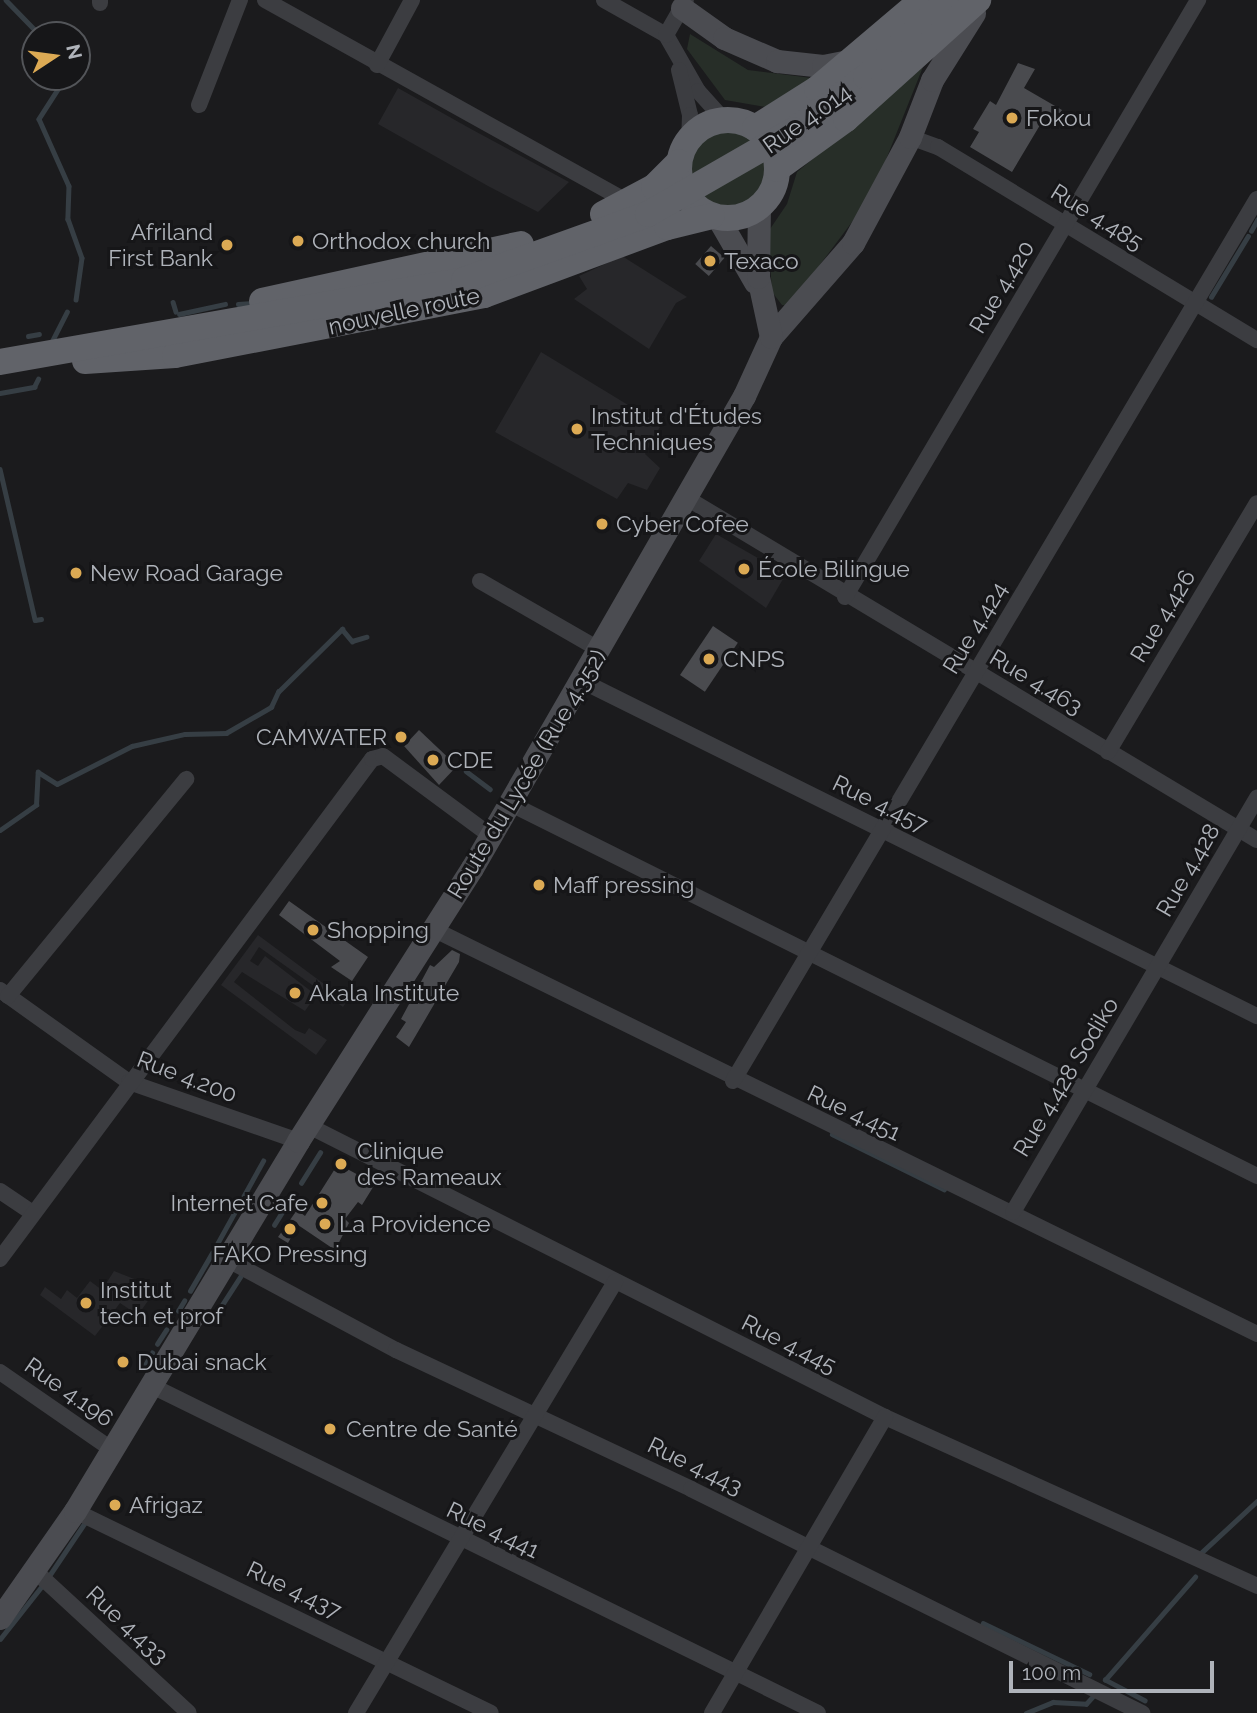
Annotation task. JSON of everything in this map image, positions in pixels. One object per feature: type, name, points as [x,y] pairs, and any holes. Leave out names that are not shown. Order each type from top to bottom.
[{"type":"highway","points":[[755,128],[856,59],[922,0]]},
{"type":"highway","name":"Rue 4.014","points":[[639,209],[794,130],[866,77],[949,0]]},
{"type":"highway","points":[[777,169],[846,119],[981,0]]},
{"type":"highway","points":[[724,120],[755,128],[767,139],[777,169],[772,190],[759,208],[747,215],[715,217],[686,195],[684,151],[724,120]]},
{"type":"highway","name":"nouvelle route","points":[[0,379],[84,355],[464,279],[639,209],[684,151]]},
{"type":"highway","name":"nouvelle route","points":[[84,355],[159,321],[504,250],[639,209]]},
{"type":"highway","name":"nouvelle route","points":[[0,362],[84,355],[188,353],[484,295],[667,227],[715,217]]},
{"type":"main road","name":"Route du Lycée (Rue 4.352)","points":[[0,1618],[75,1511],[304,1133],[511,804],[744,396],[771,337],[853,243],[910,137],[932,80],[981,0]]},
{"type":"main road","points":[[684,4],[723,37],[777,61],[823,66],[856,59]]},
{"type":"main road","points":[[759,208],[758,277],[771,337]]},
{"type":"main road","points":[[715,217],[766,305]]},
{"type":"street","points":[[199,105],[240,0]]},
{"type":"street","points":[[265,0],[377,65],[639,209]]},
{"type":"street","points":[[377,65],[412,0]]},
{"type":"street","points":[[604,0],[666,35],[676,58],[690,115],[684,151]]},
{"type":"street","name":"Rue 4.420","points":[[845,597],[1198,0]]},
{"type":"street","points":[[666,35],[684,4]]},
{"type":"street","points":[[676,58],[724,120]]},
{"type":"street","name":"Rue 4.485","points":[[910,137],[937,147],[1193,304],[1257,340]]},
{"type":"street","name":"Rue 4.424","points":[[733,1081],[1257,199]]},
{"type":"street","name":"Rue 4.463","points":[[685,497],[845,597],[1257,840]]},
{"type":"street","name":"Rue 4.426","points":[[1108,752],[1257,503]]},
{"type":"street","points":[[480,581],[600,650]]},
{"type":"street","name":"Rue 4.457","points":[[582,681],[1257,1016]]},
{"type":"street","points":[[0,1259],[129,1082],[376,757],[383,756],[491,836]]},
{"type":"street","points":[[4,993],[186,779]]},
{"type":"street","name":"Rue 4.428","points":[[1159,966],[1257,797]]},
{"type":"street","points":[[511,804],[807,956],[1257,1176]]},
{"type":"street","name":"Rue 4.451","points":[[433,929],[733,1081],[1013,1212],[1257,1334]]},
{"type":"street","name":"Rue 4.428 Sodiko","points":[[1013,1212],[1159,966]]},
{"type":"street","name":"Rue 4.200","points":[[4,993],[129,1082],[304,1133]]},
{"type":"street","name":"Rue 4.445","points":[[304,1133],[615,1282],[885,1417],[1257,1586]]},
{"type":"street","points":[[0,1191],[33,1213]]},
{"type":"street","name":"Rue 4.443","points":[[228,1260],[396,1350],[809,1549],[1124,1709],[1142,1713]]},
{"type":"street","points":[[356,1713],[537,1416],[615,1282]]},
{"type":"street","name":"Rue 4.196","points":[[0,1372],[111,1449]]},
{"type":"street","name":"Rue 4.441","points":[[150,1385],[818,1713]]},
{"type":"street","points":[[712,1713],[885,1417]]},
{"type":"street","name":"Rue 4.437","points":[[75,1511],[389,1661],[491,1713]]},
{"type":"street","name":"Rue 4.433","points":[[35,1571],[189,1713]]},
{"type":"shaded area","points":[[690,34],[748,70],[812,78],[766,107],[725,100],[687,49]]},
{"type":"shaded area","points":[[923,67],[881,172],[855,218],[789,306],[782,305],[772,292],[768,232],[787,204],[797,172]]},
{"type":"shaded area","points":[[398,88],[569,182],[538,212],[488,186],[378,124]]},
{"type":"shaded area","points":[[735,132],[748,138],[759,149],[765,162],[763,185],[748,202],[735,208],[719,208],[706,202],[691,185],[689,162],[695,149],[712,134]]},
{"type":"shaded area","points":[[622,256],[687,297],[676,303],[649,349],[574,299],[587,289],[579,276]]},
{"type":"shaded area","name":"Institut d'Études Techniques","points":[[541,352],[661,425],[645,454],[660,468],[647,490],[628,483],[617,499],[495,432]]},
{"type":"shaded area","name":"École Bilingue","points":[[716,534],[786,574],[766,608],[699,561]]},
{"type":"shaded area","name":"Akala Institute","points":[[258,935],[347,1001],[343,1007],[259,947],[250,961],[258,966],[265,956],[316,995],[305,1011],[242,972],[234,982],[295,1030],[305,1034],[309,1028],[327,1040],[316,1055],[221,985]]},
{"type":"shaded area","name":"Institut tech et prof","points":[[114,1271],[157,1288],[138,1315],[120,1303],[95,1336],[40,1295],[45,1287],[61,1299],[67,1290],[77,1298],[90,1281],[102,1290]]},
{"type":"building","name":"Fokou","points":[[1018,63],[1035,69],[1024,88],[1062,110],[1056,121],[1046,115],[1012,172],[970,147],[979,132],[973,129],[990,101],[996,105]]},
{"type":"building","name":"Texaco","points":[[711,246],[725,258],[709,276],[695,264]]},
{"type":"building","name":"CNPS","points":[[713,626],[738,643],[705,692],[680,675]]},
{"type":"building","name":"CDE","points":[[419,730],[457,766],[439,785],[404,746]]},
{"type":"building","name":"Shopping","points":[[289,901],[368,957],[352,981],[331,967],[340,961],[279,915]]},
{"type":"building","points":[[452,950],[460,954],[459,962],[409,1047],[396,1037],[406,1022],[401,1019],[430,965],[434,967]]},
{"type":"building","points":[[338,1164],[375,1184],[362,1205],[358,1202],[345,1219],[349,1223],[335,1250],[298,1225],[288,1243],[278,1237],[297,1210],[305,1216]]},
{"type":"waterway","points":[[6,0],[26,21]]},
{"type":"waterway","points":[[57,91],[39,119],[69,186],[68,219],[82,258],[76,300]]},
{"type":"waterway","points":[[1251,231],[1257,220]]},
{"type":"waterway","points":[[1211,297],[1248,236]]},
{"type":"waterway","points":[[173,302],[176,312]]},
{"type":"waterway","points":[[238,304],[253,303]]},
{"type":"waterway","points":[[179,314],[225,304]]},
{"type":"waterway","points":[[50,345],[67,312]]},
{"type":"waterway","points":[[28,336],[39,334]]},
{"type":"waterway","points":[[0,393],[34,387],[38,379]]},
{"type":"waterway","points":[[0,469],[35,620],[41,619]]},
{"type":"waterway","points":[[0,830],[36,805],[38,772],[57,784],[132,746],[185,734],[226,733],[271,707],[278,692],[342,629],[352,641],[366,637]]},
{"type":"waterway","points":[[466,771],[490,789]]},
{"type":"waterway","points":[[832,1134],[944,1189]]},
{"type":"waterway","points":[[301,1183],[320,1153]]},
{"type":"waterway","points":[[217,1244],[263,1161]]},
{"type":"waterway","points":[[274,1225],[287,1204]]},
{"type":"waterway","points":[[190,1291],[212,1253]]},
{"type":"waterway","points":[[211,1322],[240,1277]]},
{"type":"waterway","points":[[178,1311],[184,1301]]},
{"type":"waterway","points":[[157,1344],[166,1330]]},
{"type":"waterway","points":[[145,1365],[152,1353]]},
{"type":"waterway","points":[[1202,1552],[1257,1501]]},
{"type":"waterway","points":[[49,1576],[86,1521]]},
{"type":"waterway","points":[[1145,1701],[1105,1680],[1195,1577]]},
{"type":"waterway","points":[[0,1639],[41,1587]]},
{"type":"waterway","points":[[983,1623],[1089,1674]]},
{"type":"waterway","points":[[1026,1713],[1053,1702],[1086,1704],[1094,1695]]},
{"type":"place","name":"Fokou","points":[[1012,118]]},
{"type":"place","name":"Orthodox church","points":[[298,241]]},
{"type":"place","name":"Afriland First Bank","points":[[227,245]]},
{"type":"place","name":"Texaco","points":[[710,261]]},
{"type":"place","name":"Institut d'Études Techniques","points":[[577,429]]},
{"type":"place","name":"Cyber Cofee","points":[[602,524]]},
{"type":"place","name":"École Bilingue","points":[[744,569]]},
{"type":"place","name":"New Road Garage","points":[[76,573]]},
{"type":"place","name":"CNPS","points":[[709,659]]},
{"type":"place","name":"CAMWATER","points":[[401,737]]},
{"type":"place","name":"CDE","points":[[433,760]]},
{"type":"place","name":"Maff pressing","points":[[539,885]]},
{"type":"place","name":"Shopping","points":[[313,930]]},
{"type":"place","name":"Akala Institute","points":[[295,993]]},
{"type":"place","name":"Clinique des Rameaux","points":[[341,1164]]},
{"type":"place","name":"Internet Cafe","points":[[322,1203]]},
{"type":"place","name":"La Providence","points":[[325,1224]]},
{"type":"place","name":"FAKO Pressing","points":[[290,1229]]},
{"type":"place","name":"Institut tech et prof","points":[[86,1303]]},
{"type":"place","name":"Dubai snack","points":[[123,1362]]},
{"type":"place","name":"Centre de Santé","points":[[330,1429]]},
{"type":"place","name":"Afrigaz","points":[[115,1505]]}]
